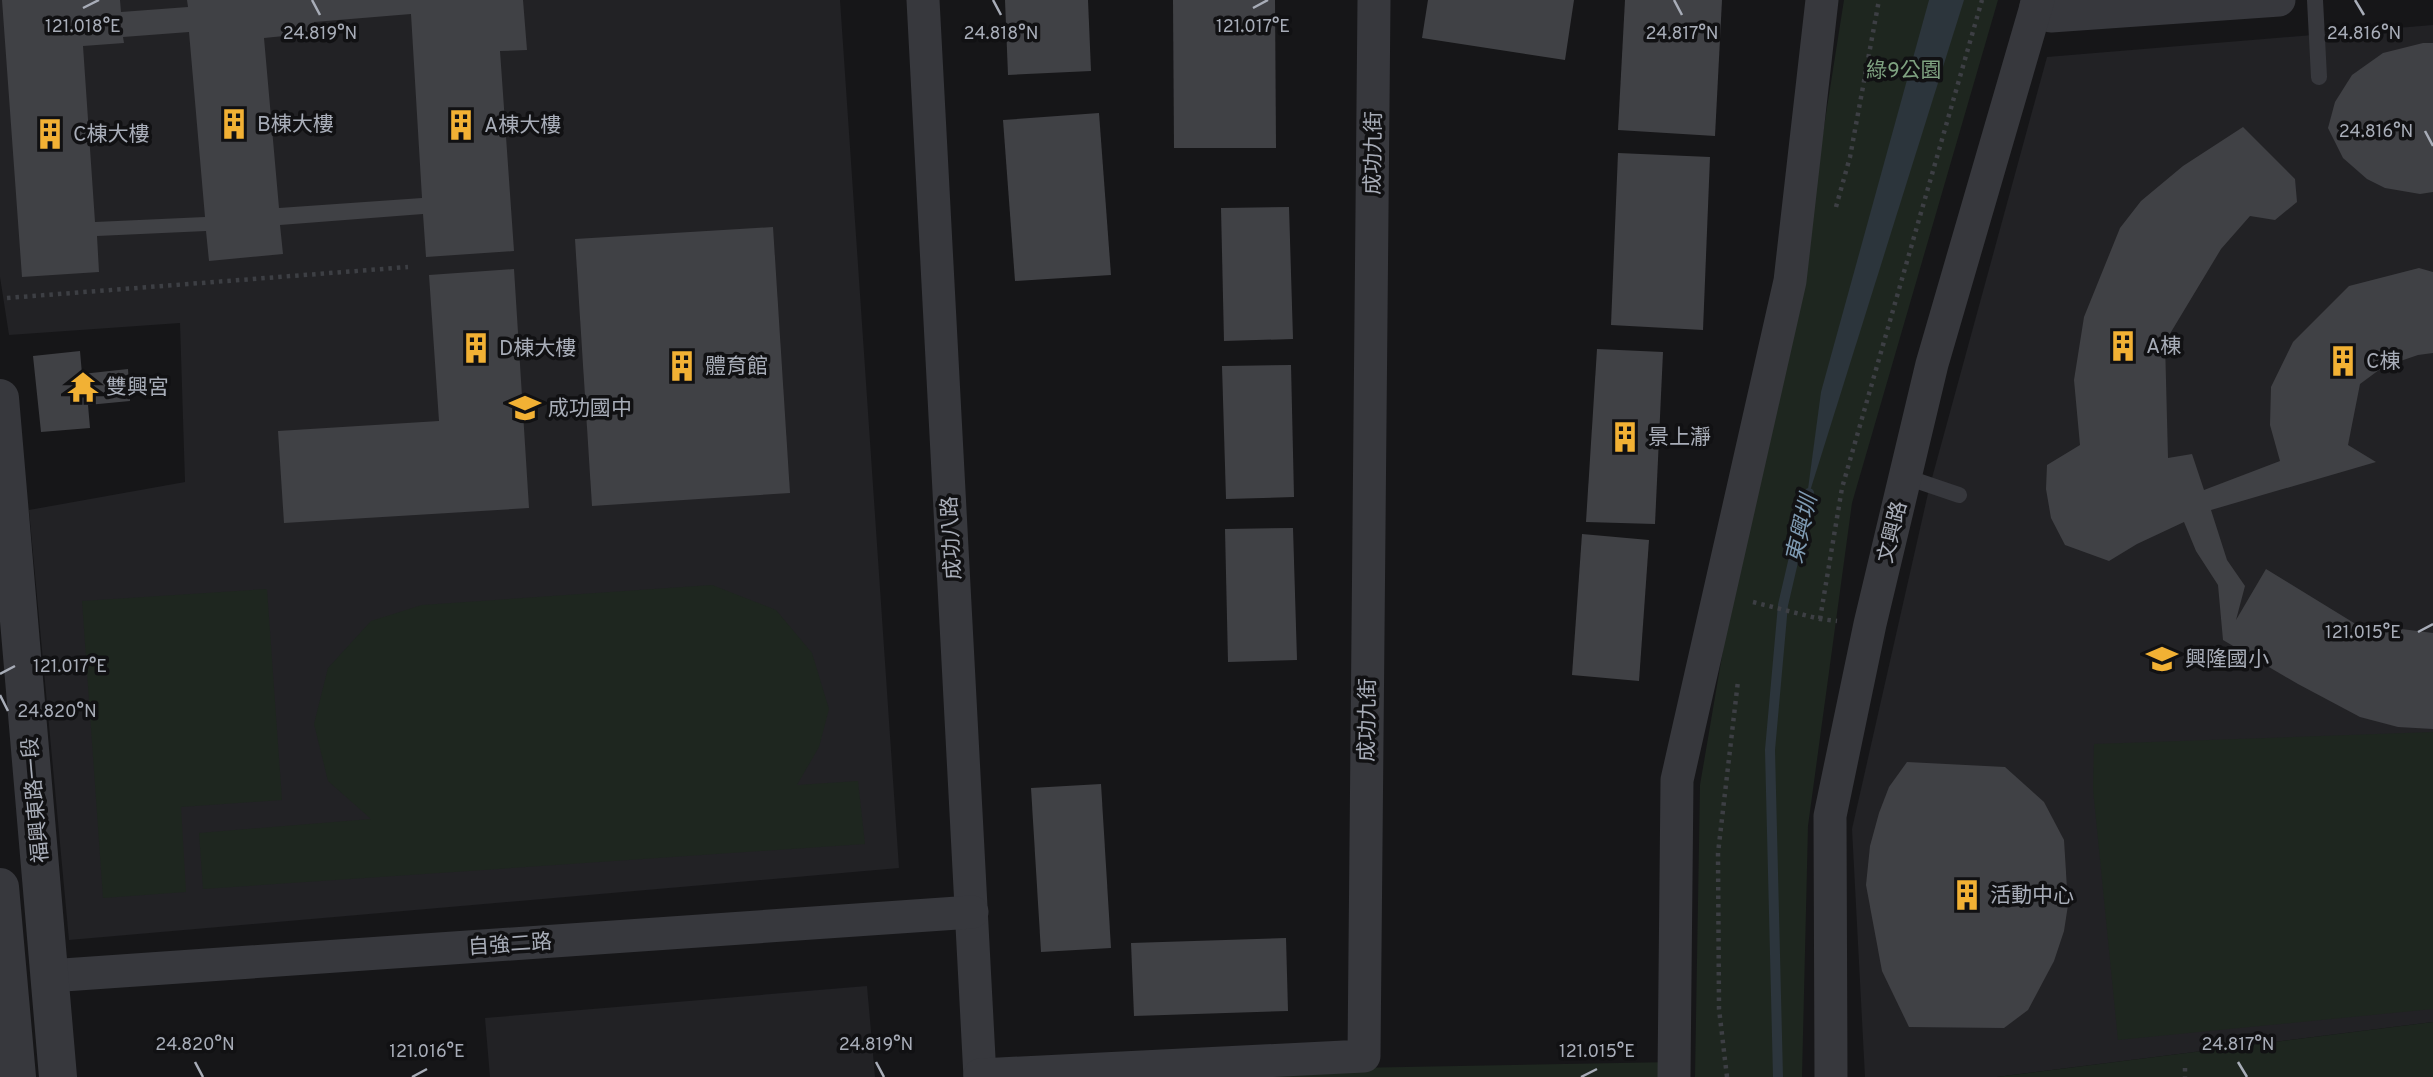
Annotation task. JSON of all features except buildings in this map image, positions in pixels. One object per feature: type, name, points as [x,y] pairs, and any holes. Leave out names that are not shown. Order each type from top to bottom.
[{"type":"street","name":"成功八路","points":[[923,0],[980,1076]]},
{"type":"street","name":"成功九街","points":[[980,1076],[1364,1056],[1374,0]]},
{"type":"street","points":[[1674,1077],[1677,780],[1790,281],[1822,0]]},
{"type":"street","points":[[2037,3],[2051,16],[2279,0]]},
{"type":"street","name":"文興路","points":[[1831,1077],[1830,816],[1870,624],[1932,364],[2037,3]]},
{"type":"street","name":"福興東路一段","points":[[0,398],[58,1077]]},
{"type":"street","points":[[0,887],[17,1077]]},
{"type":"street","name":"自強二路","points":[[49,976],[972,912]]},
{"type":"lane","points":[[2315,0],[2319,77]]},
{"type":"lane","points":[[1906,477],[1959,495]]},
{"type":"path","points":[[1742,600],[1819,620],[1842,488],[1982,0]]},
{"type":"path","points":[[7,298],[408,267]]},
{"type":"path","points":[[1727,1077],[1719,1009],[1718,853],[1737,689]]},
{"type":"path","points":[[2185,1068],[2185,1077]]},
{"type":"shaded area","name":"成功國中","points":[[0,0],[840,0],[899,868],[69,940],[29,510],[185,482],[180,323],[9,335],[0,277]]},
{"type":"shaded area","points":[[1929,0],[1964,0],[1806,504],[1821,392]]},
{"type":"shaded area","name":"興隆國小","points":[[2433,25],[2433,1022],[1997,1077],[1865,1077],[1852,829],[1929,489],[2047,57]]},
{"type":"shaded area","points":[[867,986],[875,1077],[490,1077],[485,1018]]},
{"type":"green space","name":"綠9公園","points":[[1844,0],[1998,0],[1852,503],[1808,826],[1802,1077],[1695,1077],[1700,785],[1738,562],[1790,342]]},
{"type":"green space","points":[[712,585],[776,610],[812,653],[829,709],[819,747],[797,785],[858,781],[865,844],[203,889],[199,833],[371,819],[328,781],[314,724],[328,668],[371,621],[422,605]]},
{"type":"green space","points":[[267,589],[282,800],[181,807],[186,892],[103,898],[82,601]]},
{"type":"green space","points":[[2433,732],[2433,1009],[2118,1040],[2093,789],[2094,744]]},
{"type":"green space","points":[[2433,1022],[2433,1077],[1997,1077]]},
{"type":"green space","points":[[1674,1062],[1674,1077],[980,1077],[980,1075]]},
{"type":"waterway","name":"東興圳","points":[[1778,1077],[1770,750],[1783,605],[1809,493]]},
{"type":"place","name":"B棟大樓","points":[[234,124]]},
{"type":"place","name":"A棟大樓","points":[[461,125]]},
{"type":"place","name":"C棟大樓","points":[[50,134]]},
{"type":"place","name":"A棟","points":[[2123,346]]},
{"type":"place","name":"D棟大樓","points":[[476,348]]},
{"type":"place","name":"C棟","points":[[2343,361]]},
{"type":"place","name":"體育館","points":[[682,366]]},
{"type":"place","name":"雙興宮","points":[[83,387]]},
{"type":"place","name":"成功國中","points":[[525,408]]},
{"type":"place","name":"景上瀞","points":[[1625,437]]},
{"type":"place","name":"興隆國小","points":[[2162,659]]},
{"type":"place","name":"活動中心","points":[[1967,895]]}]
